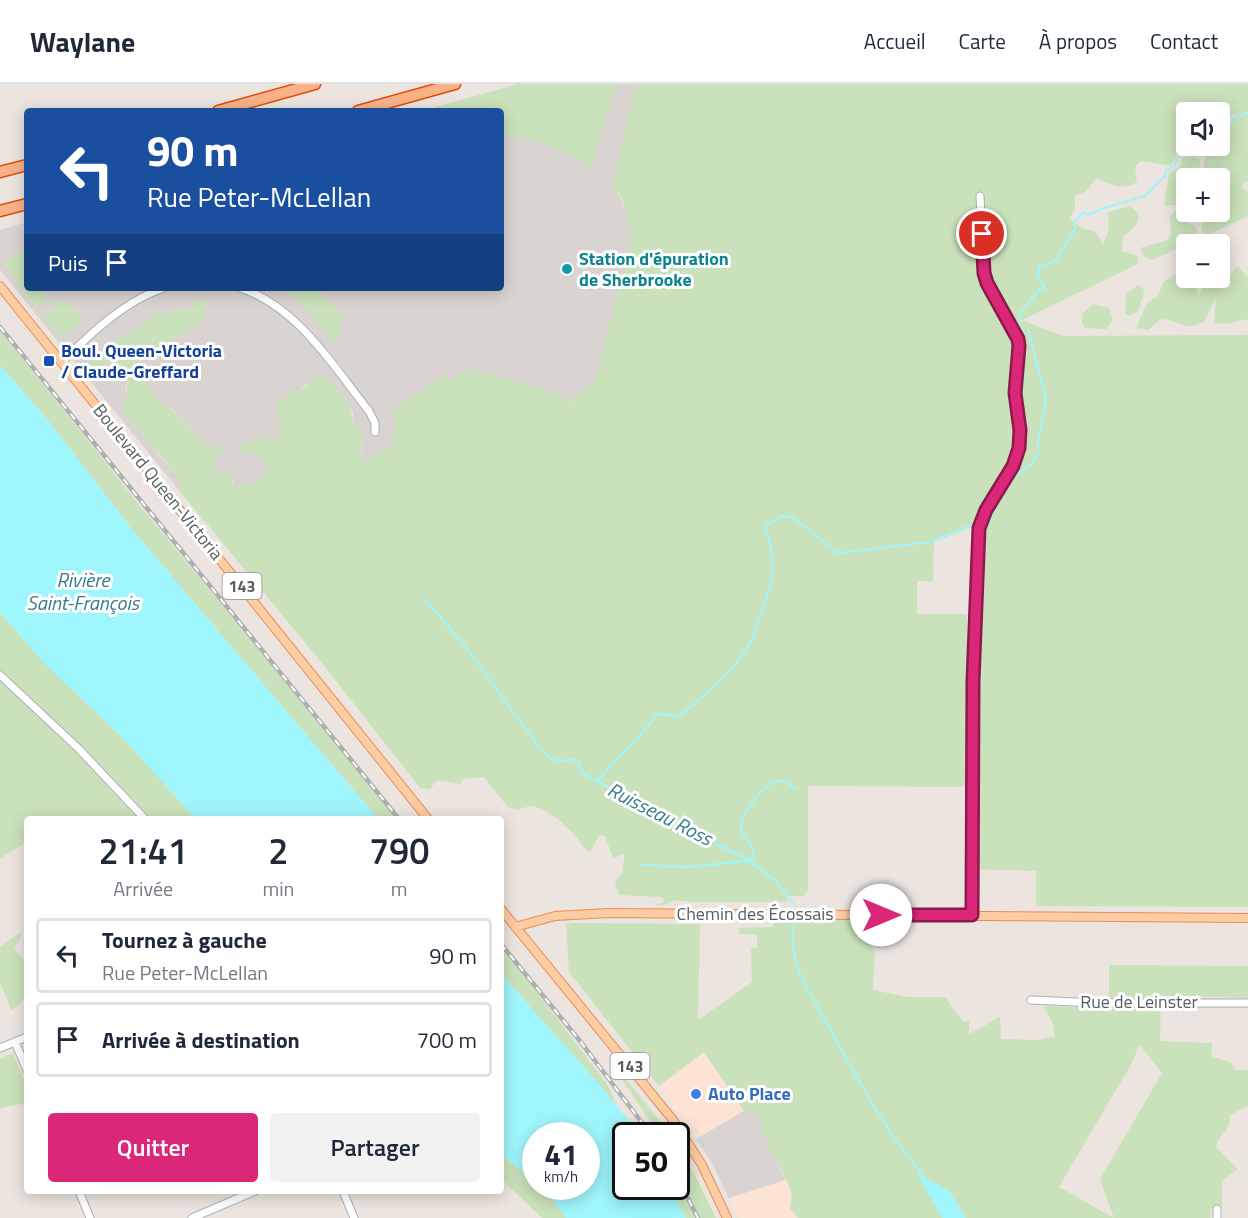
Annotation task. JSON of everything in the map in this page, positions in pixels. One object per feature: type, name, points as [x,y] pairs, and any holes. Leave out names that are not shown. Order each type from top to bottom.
[{"type":"highway","points":[[229,108],[315,84]]},
{"type":"highway","points":[[369,108],[455,84]]},
{"type":"highway","points":[[0,172],[24,166]]},
{"type":"highway","points":[[0,211],[24,205]]},
{"type":"main road","name":"Boulevard Queen-Victoria","points":[[0,286],[426,816]]},
{"type":"main road","name":"143","points":[[504,913],[673,1120],[702,1165],[727,1218]]},
{"type":"main road","name":"Chemin des Écossais","points":[[515,927],[555,916],[599,913],[1248,918]]},
{"type":"street","points":[[972,915],[973,681],[979,528],[986,510],[1016,459],[1020,436],[1015,393],[1019,346],[1015,332],[987,283],[984,273],[980,196]]},
{"type":"street","points":[[62,362],[128,305],[158,291]]},
{"type":"street","points":[[247,291],[270,301],[299,324],[369,411],[375,423],[375,432]]},
{"type":"street","points":[[0,675],[79,749],[142,816]]},
{"type":"street","name":"Rue de Leinster","points":[[1031,1000],[1107,1003],[1248,1003]]},
{"type":"street","points":[[0,1048],[24,1038]]},
{"type":"street","points":[[15,1042],[24,1063]]},
{"type":"street","points":[[80,1194],[90,1218]]},
{"type":"street","points":[[192,1218],[203,1216],[249,1194]]},
{"type":"street","points":[[344,1194],[354,1218]]},
{"type":"street","points":[[1217,1209],[1217,1218]]},
{"type":"shaded area","points":[[519,84],[636,84],[612,186],[616,189],[628,216],[632,236],[596,380],[567,403],[451,381],[394,409],[395,436],[392,447],[371,456],[369,462],[364,461],[361,457],[359,427],[353,421],[353,411],[307,383],[276,409],[281,418],[279,424],[284,438],[282,442],[274,437],[245,456],[256,450],[255,456],[264,463],[267,471],[256,483],[246,483],[242,488],[232,485],[233,480],[212,468],[220,453],[229,445],[208,448],[169,406],[165,407],[132,366],[151,353],[160,352],[174,341],[172,335],[180,335],[205,306],[168,316],[153,313],[144,326],[133,330],[114,355],[109,354],[97,372],[112,362],[125,374],[128,380],[125,389],[157,449],[156,452],[183,483],[177,488],[0,270],[0,230],[24,223],[24,291],[504,291],[504,108],[433,108]]},
{"type":"shaded area","points":[[704,1052],[744,1111],[696,1139],[690,1130],[690,1122],[684,1122],[659,1086]]},
{"type":"shaded area","points":[[744,1111],[755,1113],[762,1121],[762,1130],[785,1180],[729,1198],[710,1160],[696,1139]]},
{"type":"shaded area","points":[[785,1180],[792,1194],[790,1208],[798,1218],[738,1218],[729,1198]]},
{"type":"green space","points":[[519,84],[616,84],[592,167],[548,146],[504,134],[504,108],[433,108]]},
{"type":"green space","points":[[636,84],[1248,84],[1248,181],[1243,184],[1242,188],[1248,192],[1248,216],[1210,234],[1202,232],[1202,222],[1230,222],[1230,168],[1203,166],[1206,156],[1230,156],[1230,124],[1235,114],[1230,116],[1230,102],[1176,102],[1176,156],[1171,166],[1141,161],[1135,167],[1137,182],[1121,187],[1097,178],[1085,192],[1075,195],[1075,210],[1069,219],[1084,229],[1092,230],[1103,245],[1109,229],[1108,212],[1130,206],[1138,214],[1138,222],[1124,236],[1122,251],[1138,256],[1138,264],[1022,320],[1063,336],[1248,335],[1248,907],[1036,906],[1036,871],[977,869],[979,630],[985,526],[972,527],[934,542],[933,581],[917,581],[917,614],[967,614],[967,787],[808,786],[808,890],[804,896],[787,896],[788,902],[674,900],[660,905],[654,904],[665,900],[660,897],[619,895],[615,882],[622,873],[625,853],[613,858],[605,836],[599,835],[590,852],[563,824],[543,810],[531,806],[517,810],[508,807],[484,777],[463,779],[460,784],[437,780],[430,789],[420,788],[322,663],[177,488],[183,483],[122,410],[121,405],[128,399],[125,374],[112,362],[97,372],[93,372],[90,364],[90,357],[97,351],[103,349],[114,355],[118,350],[117,341],[125,334],[144,326],[153,313],[168,316],[178,308],[184,311],[191,309],[190,302],[212,300],[203,310],[204,318],[196,325],[188,325],[189,334],[172,335],[174,341],[160,352],[151,353],[132,366],[164,406],[168,406],[208,448],[231,444],[220,453],[213,468],[217,472],[231,474],[232,485],[242,488],[246,483],[256,483],[267,471],[264,463],[255,456],[256,450],[243,456],[240,448],[244,443],[274,437],[282,442],[284,438],[277,428],[281,418],[276,409],[277,403],[293,390],[301,389],[315,378],[328,377],[350,406],[353,421],[362,430],[361,457],[364,461],[369,462],[371,456],[392,447],[395,436],[394,409],[445,375],[451,380],[467,368],[560,394],[568,403],[596,380],[632,236],[623,202],[612,186]]},
{"type":"green space","points":[[1188,156],[1200,159],[1200,168],[1178,168],[1183,158]]},
{"type":"green space","points":[[1176,169],[1176,205],[1164,206],[1169,173]]},
{"type":"green space","points":[[1176,210],[1176,222],[1186,222],[1196,227],[1197,234],[1176,234],[1176,250],[1152,260],[1145,258],[1140,248],[1168,240],[1171,234],[1170,216]]},
{"type":"green space","points":[[24,250],[24,291],[45,291],[46,300],[37,306],[33,304],[3,263]]},
{"type":"green space","points":[[1237,266],[1248,277],[1248,321],[1245,319],[1227,324],[1214,323],[1216,297],[1204,322],[1189,327],[1161,319],[1148,330],[1136,327],[1148,302],[1158,296],[1163,282],[1176,274],[1176,288],[1196,288],[1199,297],[1202,288],[1230,288],[1230,276]]},
{"type":"green space","points":[[1138,285],[1145,290],[1138,311],[1130,316],[1125,313],[1126,294]]},
{"type":"green space","points":[[285,291],[318,291],[336,307],[342,324],[333,344],[303,306]]},
{"type":"green space","points":[[54,299],[73,306],[82,322],[61,337],[45,318],[45,311],[49,314],[52,312]]},
{"type":"green space","points":[[1093,304],[1109,308],[1113,319],[1107,329],[1085,328],[1082,324],[1082,314]]},
{"type":"green space","points":[[0,331],[145,512],[397,816],[375,816],[135,533],[50,423],[0,365]]},
{"type":"green space","points":[[0,613],[47,666],[122,737],[193,816],[24,816],[24,843],[0,859]]},
{"type":"green space","points":[[776,919],[869,919],[869,944],[875,951],[873,990],[907,997],[946,997],[964,1022],[969,1020],[969,1034],[1000,1017],[1001,1039],[1038,1040],[1055,1037],[1052,1021],[1043,1006],[1109,1008],[1109,965],[1248,966],[1248,998],[1161,996],[1160,1041],[1212,1043],[1211,1056],[1232,1063],[1235,1070],[1248,1070],[1248,1106],[1230,1115],[1228,1127],[1216,1147],[1238,1169],[1222,1181],[1222,1208],[1211,1208],[1210,1218],[1114,1218],[966,1218],[949,1191],[928,1180],[943,1218],[798,1218],[790,1208],[792,1195],[790,1188],[761,1130],[762,1121],[755,1113],[744,1111],[704,1052],[659,1086],[569,972],[566,923],[700,924],[698,1020],[752,982],[751,948],[757,947],[757,935],[739,934],[739,928],[772,927]],"holes":[[[1139,1044],[1162,1073],[1100,1179],[1114,1218],[1059,1187],[1133,1061]]]},
{"type":"green space","points":[[21,932],[20,940],[14,947],[24,962],[24,998],[11,1010],[0,982],[0,947]]},
{"type":"green space","points":[[504,949],[607,1084],[616,1104],[504,977]]},
{"type":"green space","points":[[604,1052],[661,1122],[650,1122]]},
{"type":"green space","points":[[13,1053],[24,1080],[24,1104],[0,1108],[0,1059]]},
{"type":"green space","points":[[504,1156],[522,1171],[522,1199],[504,1182]]},
{"type":"green space","points":[[690,1167],[716,1218],[686,1218],[676,1200],[690,1200]]},
{"type":"green space","points":[[523,1200],[553,1200],[566,1218],[542,1218]]},
{"type":"water","name":"Rivière Saint-François","points":[[0,365],[50,423],[135,533],[375,816],[193,816],[122,737],[47,666],[0,613]]},
{"type":"water","points":[[504,977],[630,1122],[612,1122],[612,1200],[676,1200],[686,1218],[566,1218],[553,1200],[600,1200],[600,1122],[522,1122],[522,1171],[504,1156]]},
{"type":"water","points":[[919,1171],[928,1180],[949,1191],[966,1218],[943,1218],[919,1178]]},
{"type":"waterway","name":"Ruisseau Ross","points":[[1230,121],[1248,113]]},
{"type":"waterway","name":"Ruisseau Ross","points":[[1021,322],[1020,313],[1039,290],[1044,288],[1042,281],[1038,279],[1039,267],[1055,261],[1076,228],[1074,223],[1083,212],[1088,215],[1145,196],[1165,176],[1165,172],[1174,166],[1179,156]]},
{"type":"waterway","name":"Ruisseau Ross","points":[[1028,329],[1046,399],[1037,447]]},
{"type":"waterway","name":"Ruisseau Ross","points":[[987,526],[995,509],[994,505],[1002,493],[1015,477],[1032,465],[1038,452]]},
{"type":"waterway","name":"Ruisseau Ross","points":[[794,905],[776,881],[750,861],[597,781],[659,714],[680,716],[720,681],[746,650],[755,632],[772,580],[773,561],[765,527],[781,516],[792,517],[838,553],[931,542],[972,525]]},
{"type":"waterway","points":[[423,597],[468,650],[542,751],[552,759],[579,761],[582,772],[596,781]]},
{"type":"waterway","points":[[638,864],[683,867],[750,861],[753,855],[752,846],[741,829],[746,811],[763,790],[776,782],[785,782],[797,790]]},
{"type":"waterway","name":"Ruisseau Ross","points":[[796,920],[793,931],[793,948],[803,981],[871,1102],[894,1138],[920,1171]]},
{"type":"railway","points":[[0,327],[397,816]]},
{"type":"railway","points":[[504,948],[580,1041],[641,1122]]},
{"type":"railway","points":[[689,1200],[698,1218]]},
{"type":"place","name":"Station d'épuration de Sherbrooke","points":[[567,269]]},
{"type":"place","name":"Boul. Queen-Victoria / Claude-Greffard","points":[[49,361]]},
{"type":"place","name":"Auto Place","points":[[696,1094]]},
{"type":"route","points":[[881,915],[972,915],[973,681],[979,528],[986,510],[1013,466],[1020,436],[1015,393],[1018,339],[987,283],[984,273],[982,234]]}]
